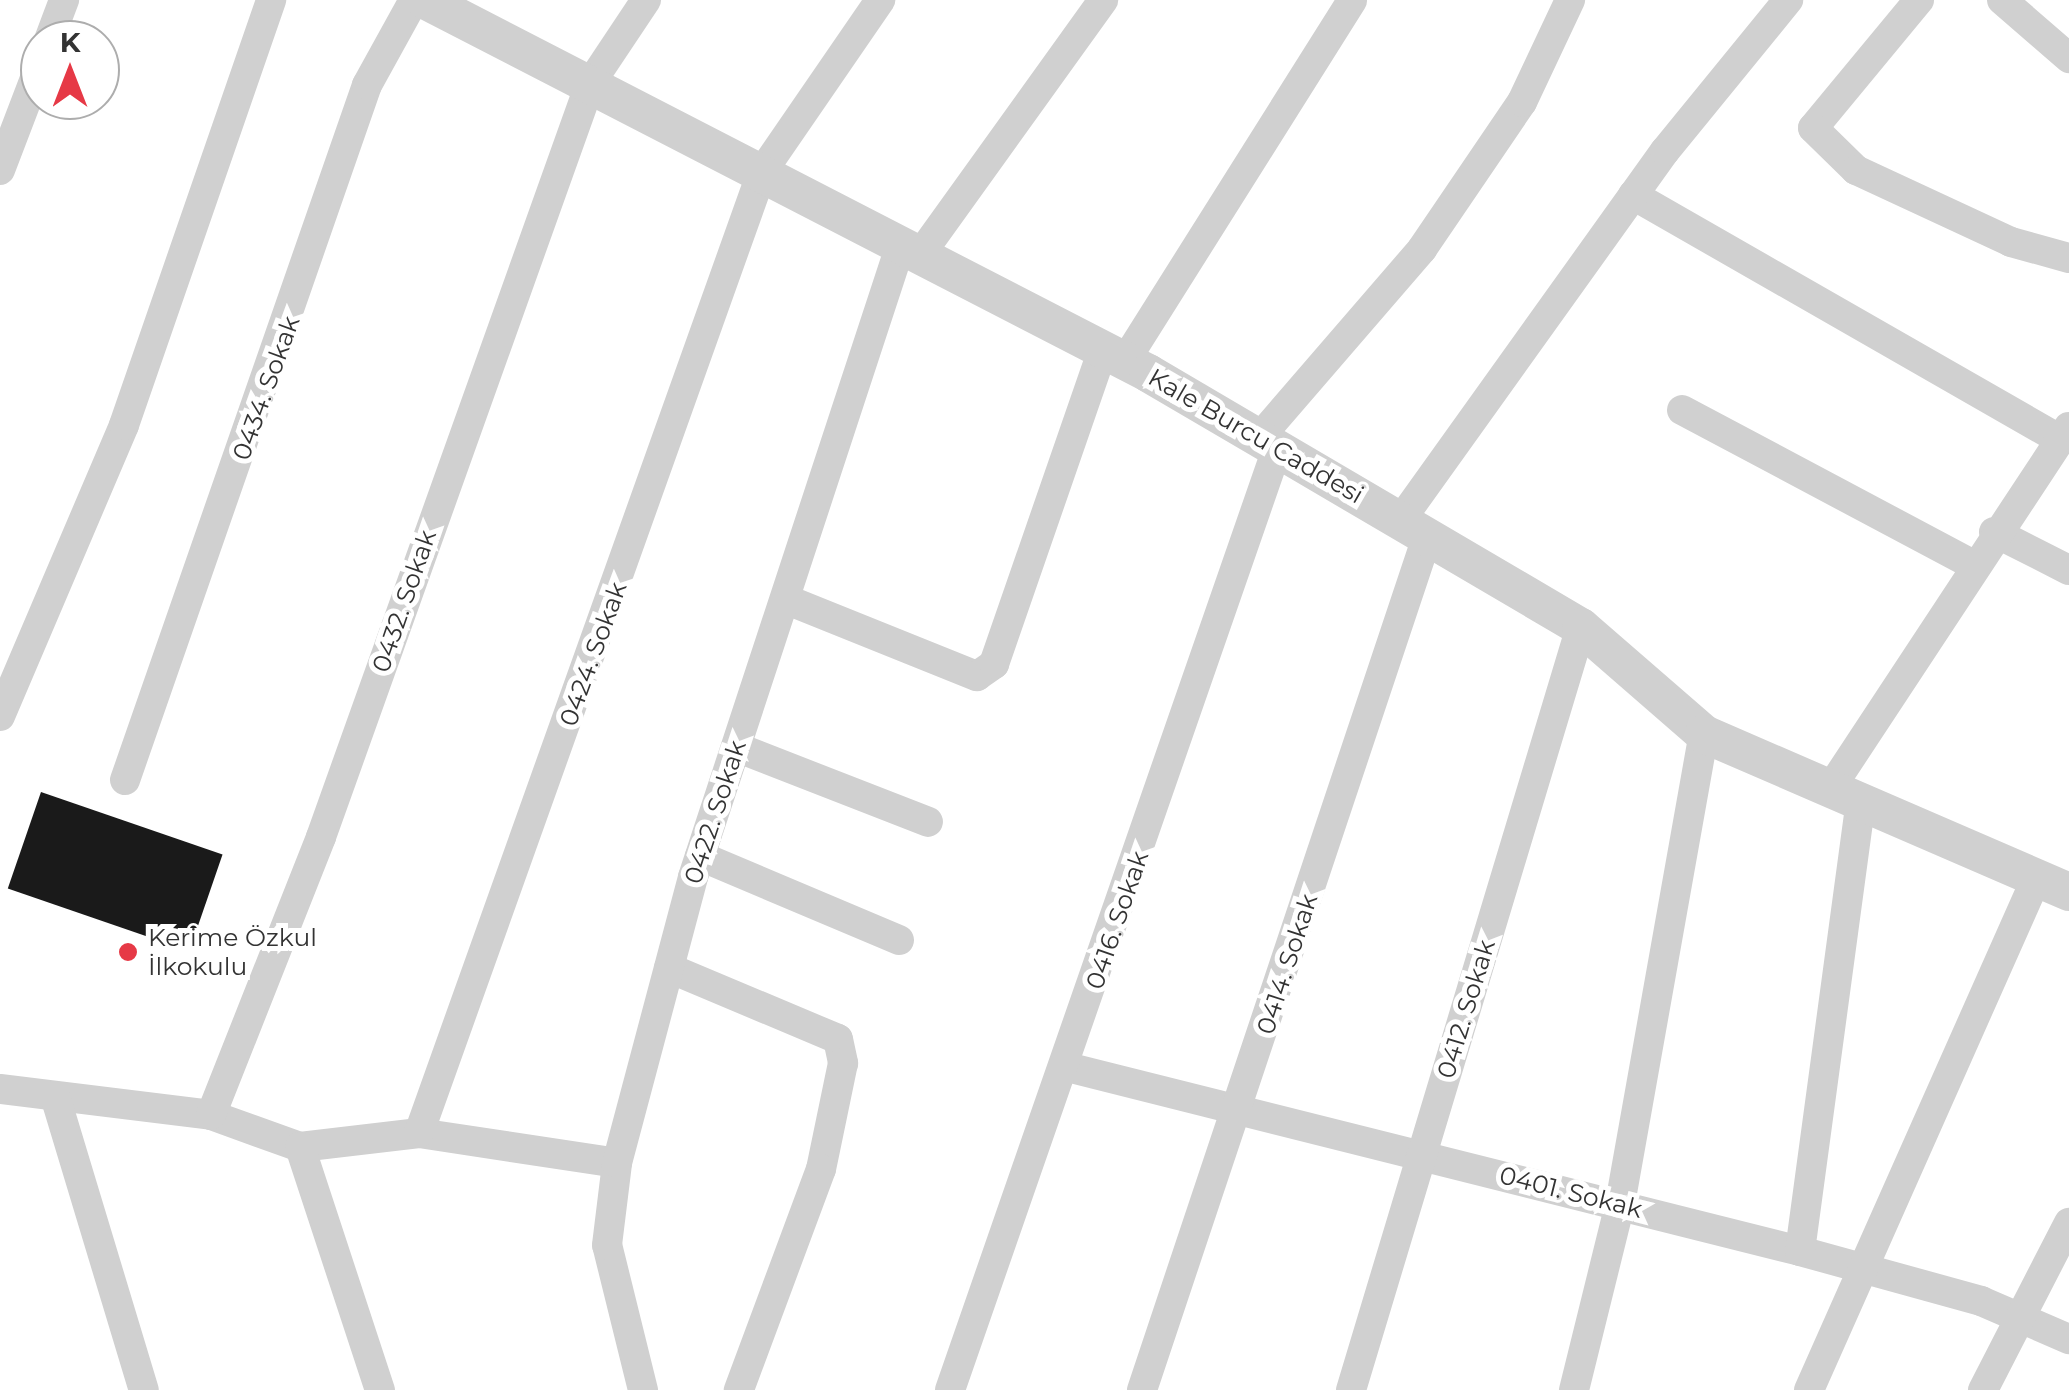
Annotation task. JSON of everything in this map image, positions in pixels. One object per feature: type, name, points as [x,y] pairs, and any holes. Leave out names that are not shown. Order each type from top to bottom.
[{"type":"street","points":[[0,716],[124,425],[270,0]]},
{"type":"street","name":"0434. Sokak","points":[[125,780],[367,85],[414,0]]},
{"type":"street","name":"Kale Burcu Caddesi","points":[[426,0],[1114,355],[1268,443],[1581,628],[1704,734],[2052,885]]},
{"type":"street","name":"0432. Sokak","points":[[210,1116],[321,837],[590,84],[646,0]]},
{"type":"street","name":"0424. Sokak","points":[[419,1133],[762,172],[880,0]]},
{"type":"street","name":"0422. Sokak","points":[[643,1390],[607,1245],[617,1163],[700,856],[785,599],[910,249],[1102,0]]},
{"type":"street","points":[[785,599],[977,676],[994,664],[1114,355],[1352,0]]},
{"type":"street","points":[[1268,443],[1422,248],[1522,102],[1570,0]]},
{"type":"street","name":"0414. Sokak","points":[[1142,1390],[1240,1110],[1414,529],[1633,196],[1788,0]]},
{"type":"street","points":[[1919,0],[1813,128],[1856,170],[2011,242],[2069,258]]},
{"type":"street","points":[[2002,0],[2069,58]]},
{"type":"street","points":[[0,170],[20,117]]},
{"type":"street","points":[[1633,196],[2064,434],[1972,564],[1847,793],[1800,1250]]},
{"type":"street","points":[[1682,410],[1972,564]]},
{"type":"street","name":"0416. Sokak","points":[[950,1390],[1067,1067],[1268,443]]},
{"type":"street","points":[[1994,532],[2069,570]]},
{"type":"street","name":"0412. Sokak","points":[[1351,1390],[1581,628]]},
{"type":"street","points":[[1574,1390],[1620,1204],[1704,734]]},
{"type":"street","points":[[736,747],[928,822]]},
{"type":"street","points":[[700,856],[899,940]]},
{"type":"street","points":[[1809,1390],[2052,885]]},
{"type":"street","points":[[669,968],[838,1039],[843,1063],[821,1168],[739,1390]]},
{"type":"street","name":"0401. Sokak","points":[[1067,1067],[1800,1250],[2019,1317],[2069,1339]]},
{"type":"street","points":[[0,1089],[210,1116],[300,1146],[419,1133],[617,1163]]},
{"type":"street","points":[[55,1096],[144,1390]]},
{"type":"street","points":[[300,1146],[380,1390]]},
{"type":"street","points":[[1983,1390],[2069,1223]]},
{"type":"building","points":[[41,792],[223,855],[189,951],[8,888]]},
{"type":"place","name":"Kerime Özkul İlkokulu","points":[[128,952]]}]
